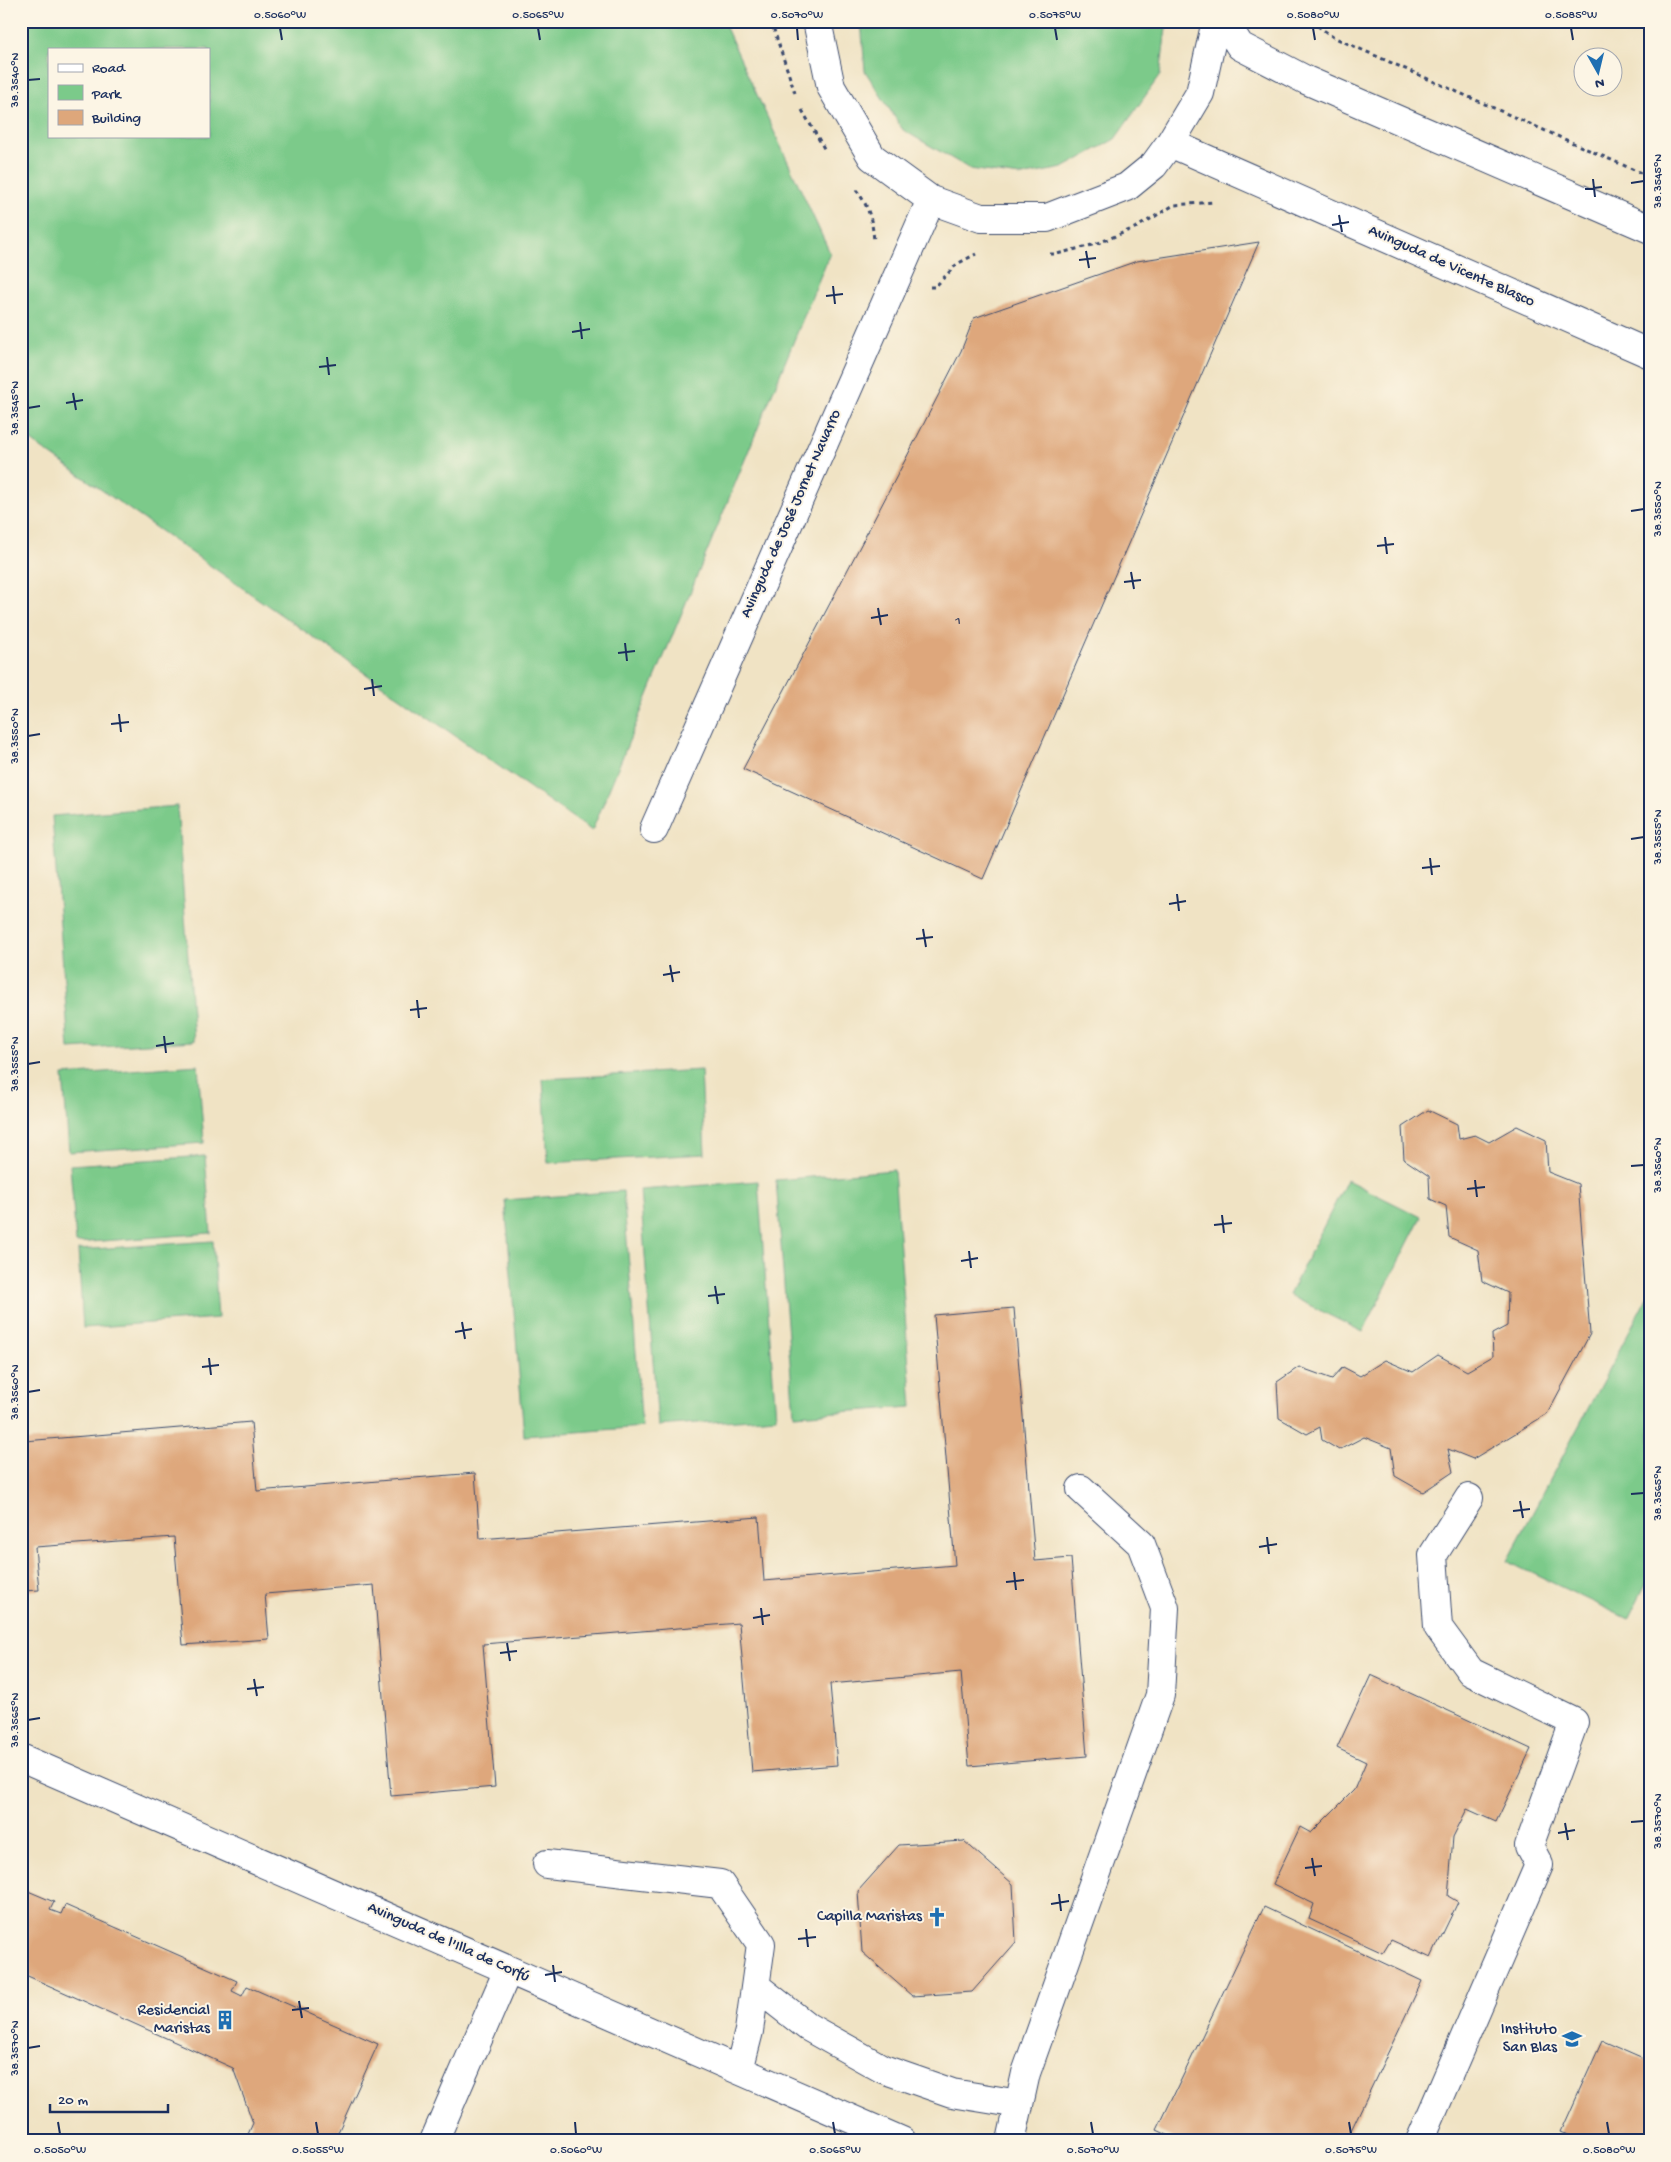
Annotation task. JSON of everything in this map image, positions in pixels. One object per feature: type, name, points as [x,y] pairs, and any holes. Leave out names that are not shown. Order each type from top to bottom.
[{"type":"street","points":[[816,21],[831,87],[872,157],[931,200],[981,218],[1047,218],[1127,187],[1154,165],[1170,143],[1200,93],[1216,21]]},
{"type":"street","points":[[1224,21],[1240,46],[1306,80],[1650,229]]},
{"type":"street","name":"Avinguda de Vicente Blasco","points":[[1170,143],[1650,354]]},
{"type":"street","name":"Avinguda de José Jornet Navarro","points":[[654,829],[931,200]]},
{"type":"street","points":[[1011,2141],[1026,2073],[1160,1695],[1166,1608],[1141,1544],[1081,1489]]},
{"type":"street","points":[[1420,2141],[1539,1865],[1529,1846],[1574,1722],[1471,1672],[1438,1626],[1433,1555],[1469,1498]]},
{"type":"street","name":"Avinguda de l'Illa de Corfú","points":[[21,1758],[902,2141]]},
{"type":"street","points":[[547,1864],[720,1884],[761,1944],[749,2031],[739,2070]]},
{"type":"street","points":[[434,2141],[508,1970]]},
{"type":"street","points":[[756,1987],[808,2027],[883,2069],[952,2093],[1019,2104]]},
{"type":"path","points":[[771,21],[798,101]]},
{"type":"path","points":[[1311,21],[1333,36],[1650,177]]},
{"type":"path","points":[[801,109],[827,153]]},
{"type":"path","points":[[853,187],[865,200],[873,230],[875,262],[897,277],[921,286],[935,287],[957,264],[974,254],[983,254]]},
{"type":"path","points":[[1047,254],[1057,254],[1096,244],[1137,227],[1174,205],[1217,202]]},
{"type":"green space","points":[[21,21],[723,21],[830,253],[592,831],[21,434]]},
{"type":"green space","points":[[861,21],[1167,21],[1160,75],[1115,139],[1063,168],[1020,176],[970,169],[903,130],[865,71]]},
{"type":"green space","points":[[177,806],[194,1041],[69,1049],[52,816]]},
{"type":"green space","points":[[198,1065],[204,1143],[69,1152],[63,1075]]},
{"type":"green space","points":[[701,1070],[705,1154],[548,1163],[543,1079]]},
{"type":"green space","points":[[205,1156],[211,1233],[76,1243],[70,1165]]},
{"type":"green space","points":[[894,1170],[912,1407],[794,1415],[776,1180]]},
{"type":"green space","points":[[1347,1180],[1421,1217],[1363,1332],[1289,1295]]},
{"type":"green space","points":[[758,1181],[776,1417],[658,1426],[640,1190]]},
{"type":"green space","points":[[623,1191],[642,1427],[524,1436],[505,1200]]},
{"type":"green space","points":[[213,1241],[218,1318],[83,1328],[78,1250]]},
{"type":"green space","points":[[1650,1292],[1650,1576],[1628,1619],[1507,1561]]},
{"type":"building","points":[[1259,242],[983,879],[743,769],[961,351],[974,318],[1137,261]]},
{"type":"building","points":[[1428,1110],[1457,1124],[1459,1139],[1475,1135],[1489,1142],[1517,1126],[1546,1140],[1548,1172],[1578,1184],[1590,1334],[1547,1414],[1473,1459],[1448,1449],[1453,1472],[1423,1492],[1395,1476],[1391,1448],[1364,1437],[1339,1450],[1322,1440],[1320,1427],[1307,1434],[1279,1418],[1277,1382],[1299,1367],[1332,1379],[1343,1367],[1360,1376],[1385,1360],[1413,1372],[1438,1355],[1467,1371],[1493,1356],[1492,1334],[1507,1326],[1508,1293],[1482,1281],[1478,1250],[1449,1237],[1446,1206],[1430,1199],[1429,1176],[1404,1159],[1402,1127]]},
{"type":"building","points":[[1014,1308],[1035,1561],[1071,1558],[1087,1756],[969,1766],[961,1672],[830,1684],[837,1765],[752,1772],[739,1623],[483,1644],[495,1787],[391,1796],[374,1585],[265,1594],[269,1639],[183,1645],[174,1537],[35,1547],[39,1590],[21,1591],[23,1412],[25,1441],[251,1422],[257,1491],[475,1473],[480,1539],[759,1517],[764,1581],[955,1565],[934,1315]]},
{"type":"building","points":[[1371,1675],[1531,1749],[1496,1822],[1467,1809],[1453,1837],[1448,1896],[1458,1902],[1431,1958],[1391,1940],[1383,1953],[1309,1919],[1314,1904],[1273,1884],[1300,1827],[1311,1833],[1354,1790],[1366,1762],[1337,1748]]},
{"type":"building","name":"Capilla Maristas","points":[[964,1841],[1013,1884],[1016,1942],[972,1992],[912,1996],[862,1952],[858,1891],[899,1845]]},
{"type":"building","name":"Residencial Maristas","points":[[21,1888],[54,1902],[50,1910],[61,1914],[65,1905],[237,1981],[232,1991],[242,1996],[247,1986],[378,2044],[334,2141],[245,2141],[253,2123],[233,2068],[21,1973]]},
{"type":"building","points":[[1264,1907],[1422,1981],[1346,2141],[1180,2141],[1157,2130]]},
{"type":"building","points":[[1602,2041],[1650,2062],[1650,2141],[1581,2141],[1561,2132]]},
{"type":"place","name":"Capilla Maristas","points":[[937,1917]]},
{"type":"place","name":"Residencial Maristas","points":[[225,2020]]},
{"type":"place","name":"Instituto San Blas","points":[[1572,2039]]}]
